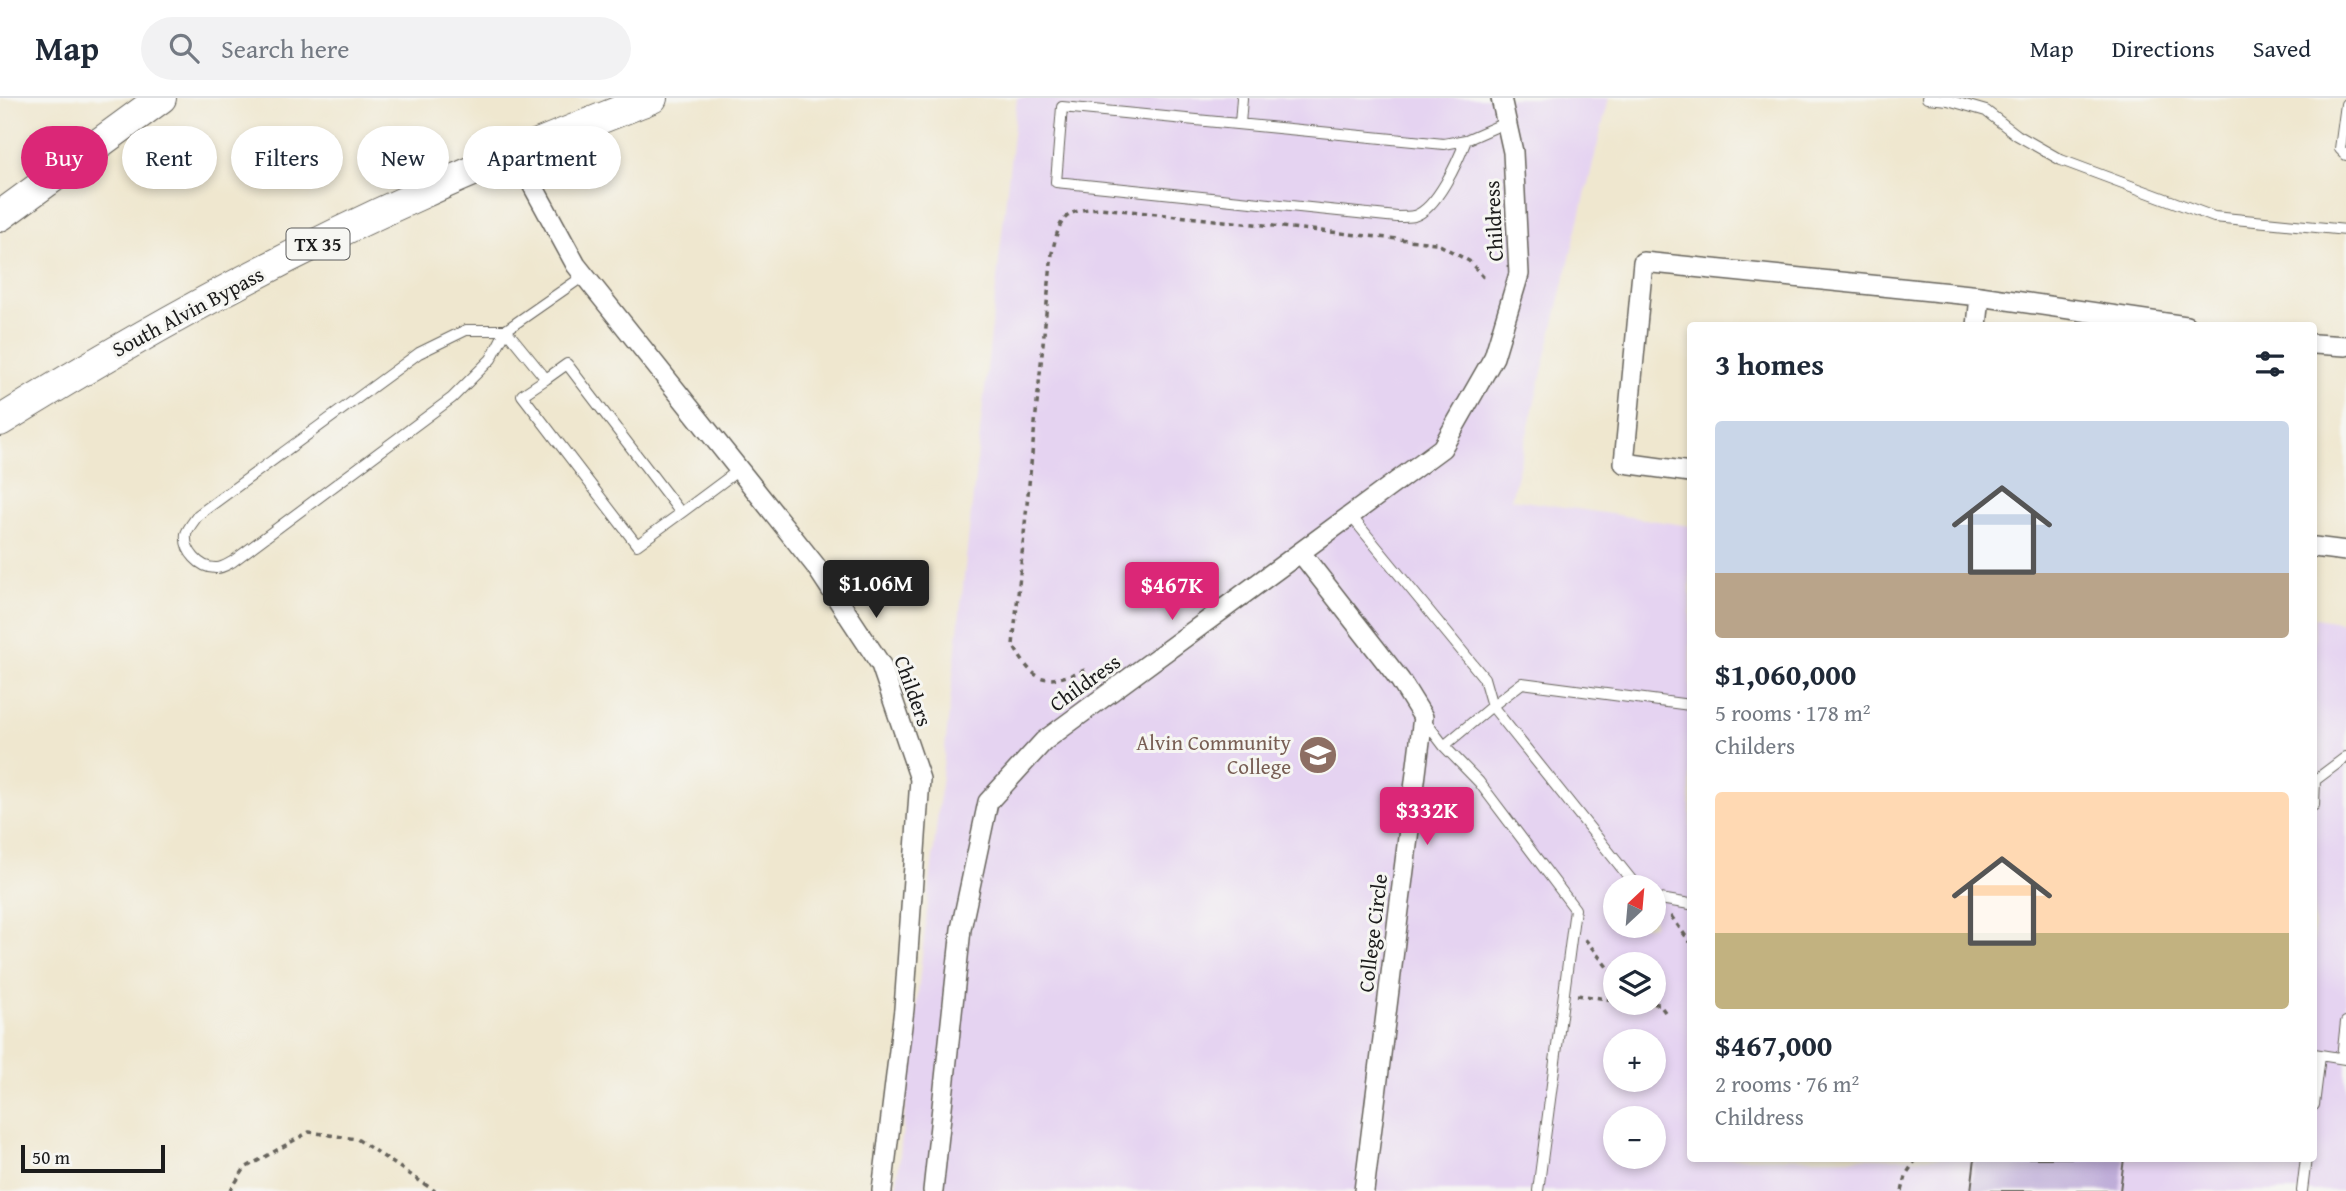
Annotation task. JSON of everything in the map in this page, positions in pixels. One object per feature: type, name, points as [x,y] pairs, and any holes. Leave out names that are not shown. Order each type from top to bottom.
[{"type":"main road","points":[[0,215],[161,98]]},
{"type":"main road","name":"South Alvin Bypass","points":[[582,126],[652,98]]},
{"type":"main road","name":"South Alvin Bypass","points":[[0,421],[111,352],[271,267],[463,175]]},
{"type":"street","name":"Childress","points":[[933,1191],[961,929],[988,802],[1044,741],[1442,448],[1494,357],[1519,274],[1513,152],[1501,98]]},
{"type":"street","name":"Childers","points":[[535,189],[576,265],[815,565],[881,665],[920,779],[904,1009],[882,1191]]},
{"type":"street","points":[[1687,472],[1624,463],[1643,262],[1980,296],[2159,322]]},
{"type":"street","points":[[1977,322],[1980,296]]},
{"type":"street","points":[[2317,344],[2346,346]]},
{"type":"street","points":[[2317,547],[2346,551]]},
{"type":"street","points":[[1301,553],[1400,680],[1423,717]]},
{"type":"street","name":"College Circle","points":[[1364,1191],[1423,717]]},
{"type":"lane","points":[[1240,124],[1242,98]]},
{"type":"lane","points":[[1927,98],[1948,100],[1986,111],[2017,135],[2061,160],[2214,217],[2346,230]]},
{"type":"lane","points":[[2346,104],[2340,149],[2346,155]]},
{"type":"lane","points":[[1466,140],[1455,167],[1429,206],[1415,216],[1397,217],[1056,182],[1062,107],[1444,144],[1466,140],[1507,122]]},
{"type":"lane","points":[[506,330],[466,330],[419,353],[198,515],[187,532],[186,545],[193,556],[205,566],[219,568],[232,562],[452,398],[491,359],[506,330],[585,275]]},
{"type":"lane","points":[[506,330],[546,379]]},
{"type":"lane","points":[[681,513],[567,363],[522,395],[636,545],[681,513],[740,469]]},
{"type":"lane","points":[[1351,516],[1483,678],[1492,706],[1627,875]]},
{"type":"lane","points":[[1444,746],[1522,683],[1687,705]]},
{"type":"lane","points":[[1423,717],[1444,746],[1479,782],[1575,909],[1538,1191]]},
{"type":"lane","points":[[2317,778],[2346,757]]},
{"type":"lane","points":[[1666,900],[1687,904]]},
{"type":"lane","points":[[2317,1055],[2344,1058],[2346,1022]]},
{"type":"lane","points":[[2302,1191],[2306,1162]]},
{"type":"path","points":[[1085,670],[1058,680],[1038,677],[1026,667],[1013,645],[1052,253],[1059,224],[1068,215],[1084,209],[1100,208],[1436,243],[1469,261],[1486,280]]},
{"type":"path","points":[[1668,912],[1687,938]]},
{"type":"path","points":[[1581,935],[1603,962]]},
{"type":"path","points":[[1574,995],[1603,999]]},
{"type":"path","points":[[230,1191],[245,1168],[309,1132],[357,1139],[435,1191]]},
{"type":"path","points":[[1902,1191],[1914,1162]]},
{"type":"shaded area","name":"Alvin Community College","points":[[1017,98],[1609,98],[1511,499],[1687,526],[1687,1162],[2317,1162],[2317,618],[2346,623],[2346,1191],[896,1191]]},
{"type":"building","points":[[1975,1162],[2124,1162],[2120,1191],[1971,1191]]},
{"type":"place","name":"Alvin Community College","points":[[1318,755]]}]
